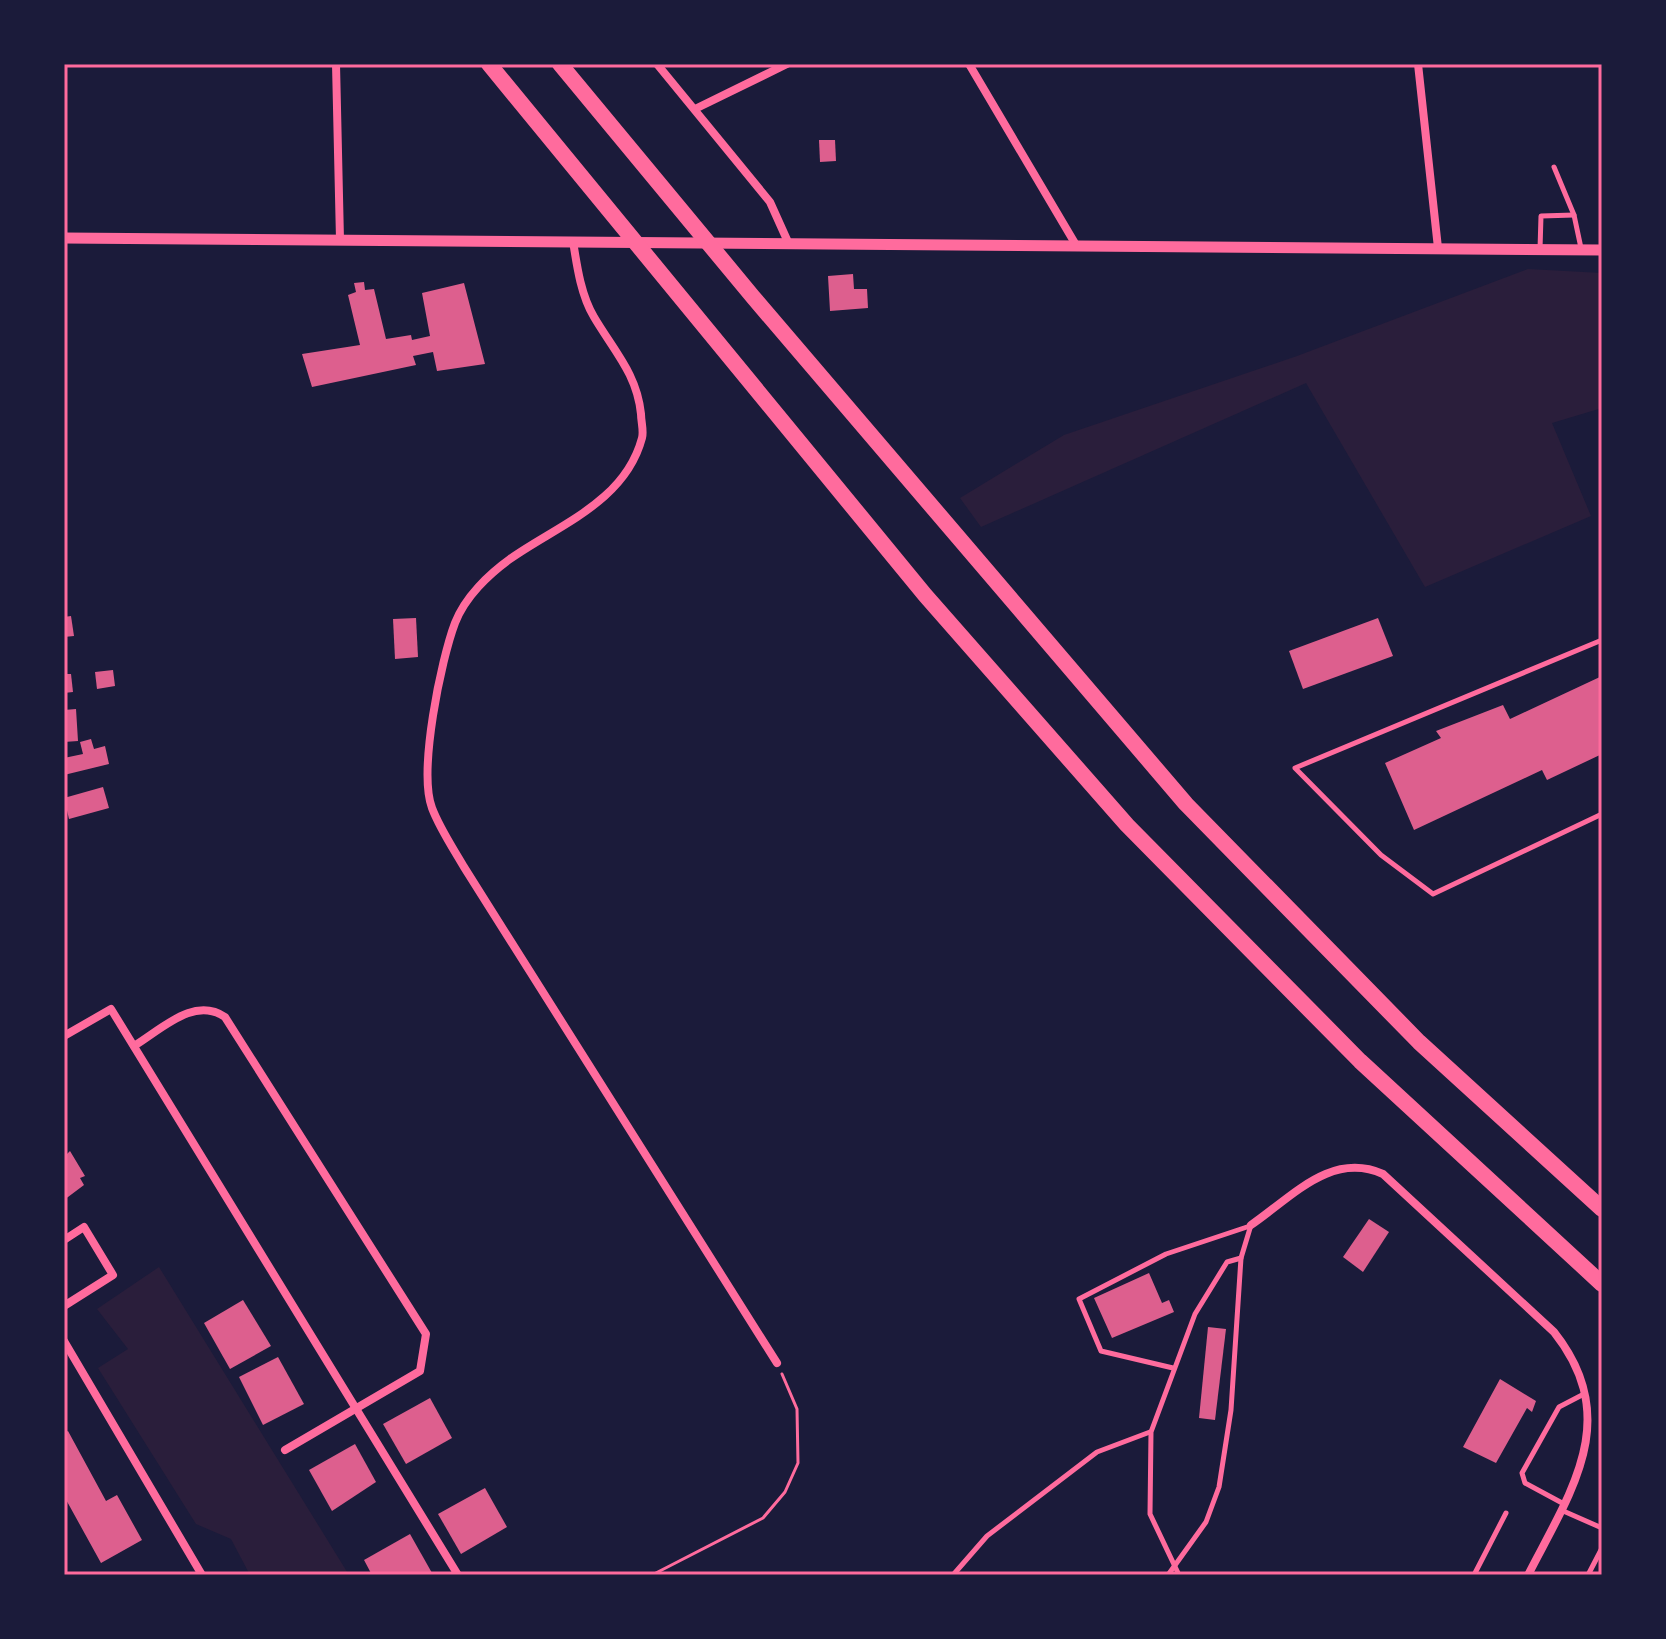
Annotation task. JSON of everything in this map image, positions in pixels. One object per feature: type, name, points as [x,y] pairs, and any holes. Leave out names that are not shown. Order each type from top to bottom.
[{"type":"highway","points":[[489,64],[925,595],[1127,825],[1360,1061],[1602,1284]]},
{"type":"highway","points":[[560,64],[753,297],[1186,804],[1419,1042],[1602,1209]]},
{"type":"street","points":[[336,64],[340,240]]},
{"type":"street","points":[[657,64],[770,202],[788,242]]},
{"type":"street","points":[[695,109],[787,64]]},
{"type":"street","points":[[969,64],[1076,245]]},
{"type":"street","points":[[1418,64],[1438,248]]},
{"type":"street","points":[[64,238],[1602,250]]},
{"type":"street","points":[[573,241],[579,279],[593,316],[625,362],[639,394],[643,436],[629,467],[608,492],[579,519],[510,559],[477,588],[456,620],[433,718],[431,806],[464,867],[777,1363]]},
{"type":"street","points":[[64,1036],[111,1009],[458,1575]]},
{"type":"street","points":[[134,1046],[193,1010],[214,1009],[225,1017],[426,1334],[420,1371],[285,1450]]},
{"type":"street","points":[[1251,1225],[1336,1167],[1357,1166],[1383,1174],[1554,1332],[1573,1356],[1585,1393],[1589,1440],[1562,1507],[1528,1575]]},
{"type":"street","points":[[64,1240],[84,1227],[113,1275],[64,1306]]},
{"type":"street","points":[[64,1341],[202,1575]]},
{"type":"lane","points":[[1554,167],[1574,215],[1582,249]]},
{"type":"lane","points":[[1540,249],[1541,216],[1574,215]]},
{"type":"lane","points":[[1602,640],[1295,768],[1381,855],[1433,894],[1602,814]]},
{"type":"lane","points":[[1168,1575],[1206,1522],[1219,1487],[1231,1410],[1241,1258],[1251,1225]]},
{"type":"lane","points":[[1173,1368],[1101,1351],[1079,1299],[1166,1254],[1251,1225]]},
{"type":"lane","points":[[1179,1575],[1150,1514],[1151,1432],[1195,1314],[1227,1262],[1241,1258]]},
{"type":"lane","points":[[1585,1393],[1559,1407],[1522,1473],[1525,1483],[1602,1528]]},
{"type":"lane","points":[[953,1575],[987,1536],[1097,1452],[1151,1432]]},
{"type":"lane","points":[[1474,1575],[1506,1513]]},
{"type":"lane","points":[[1588,1575],[1602,1548]]},
{"type":"path","points":[[652,1575],[763,1518],[785,1492],[798,1463],[797,1409],[777,1363]]},
{"type":"shaded area","points":[[1528,269],[1602,273],[1602,408],[1552,423],[1591,516],[1425,587],[1306,383],[981,527],[960,498],[1064,435],[1297,356]]},
{"type":"shaded area","points":[[159,1267],[349,1575],[250,1575],[231,1539],[196,1524],[98,1368],[128,1349],[97,1309]]},
{"type":"building","points":[[819,140],[835,140],[836,161],[820,162]]},
{"type":"building","points":[[853,274],[854,289],[867,289],[868,308],[830,311],[828,276]]},
{"type":"building","points":[[364,282],[365,290],[374,289],[386,339],[411,335],[412,340],[430,336],[422,293],[464,283],[485,364],[437,371],[433,352],[413,356],[416,365],[312,387],[302,354],[360,345],[348,295],[356,292],[354,283]]},
{"type":"building","points":[[71,616],[74,636],[64,637],[64,617]]},
{"type":"building","points":[[416,618],[418,657],[395,659],[393,619]]},
{"type":"building","points":[[1378,618],[1393,656],[1303,689],[1289,651]]},
{"type":"building","points":[[113,670],[115,686],[97,689],[95,672]]},
{"type":"building","points":[[64,674],[71,674],[73,692],[64,693]]},
{"type":"building","points":[[1602,676],[1602,754],[1547,780],[1542,770],[1414,830],[1385,763],[1441,738],[1436,731],[1503,705],[1510,719]]},
{"type":"building","points":[[76,709],[78,741],[64,742],[64,710]]},
{"type":"building","points":[[91,739],[94,749],[105,746],[109,764],[64,775],[64,758],[83,754],[80,742]]},
{"type":"building","points":[[103,787],[109,808],[69,819],[64,798]]},
{"type":"building","points":[[64,1151],[66,1155],[70,1151],[85,1176],[80,1178],[84,1185],[64,1200]]},
{"type":"building","points":[[1369,1219],[1389,1232],[1363,1272],[1343,1257]]},
{"type":"building","points":[[1149,1273],[1162,1303],[1169,1300],[1174,1312],[1112,1338],[1094,1298]]},
{"type":"building","points":[[243,1300],[271,1346],[230,1369],[204,1323]]},
{"type":"building","points":[[1208,1327],[1226,1329],[1215,1420],[1199,1418]]},
{"type":"building","points":[[278,1357],[304,1404],[263,1425],[239,1377]]},
{"type":"building","points":[[1500,1379],[1536,1401],[1532,1412],[1527,1408],[1496,1463],[1463,1447]]},
{"type":"building","points":[[430,1398],[452,1438],[406,1464],[383,1424]]},
{"type":"building","points":[[68,1431],[106,1501],[117,1495],[142,1540],[101,1563],[64,1496],[64,1433]]},
{"type":"building","points":[[355,1444],[376,1482],[332,1511],[309,1470]]},
{"type":"building","points":[[485,1488],[507,1527],[461,1554],[438,1514]]},
{"type":"building","points":[[410,1534],[432,1573],[372,1575],[364,1560]]}]
